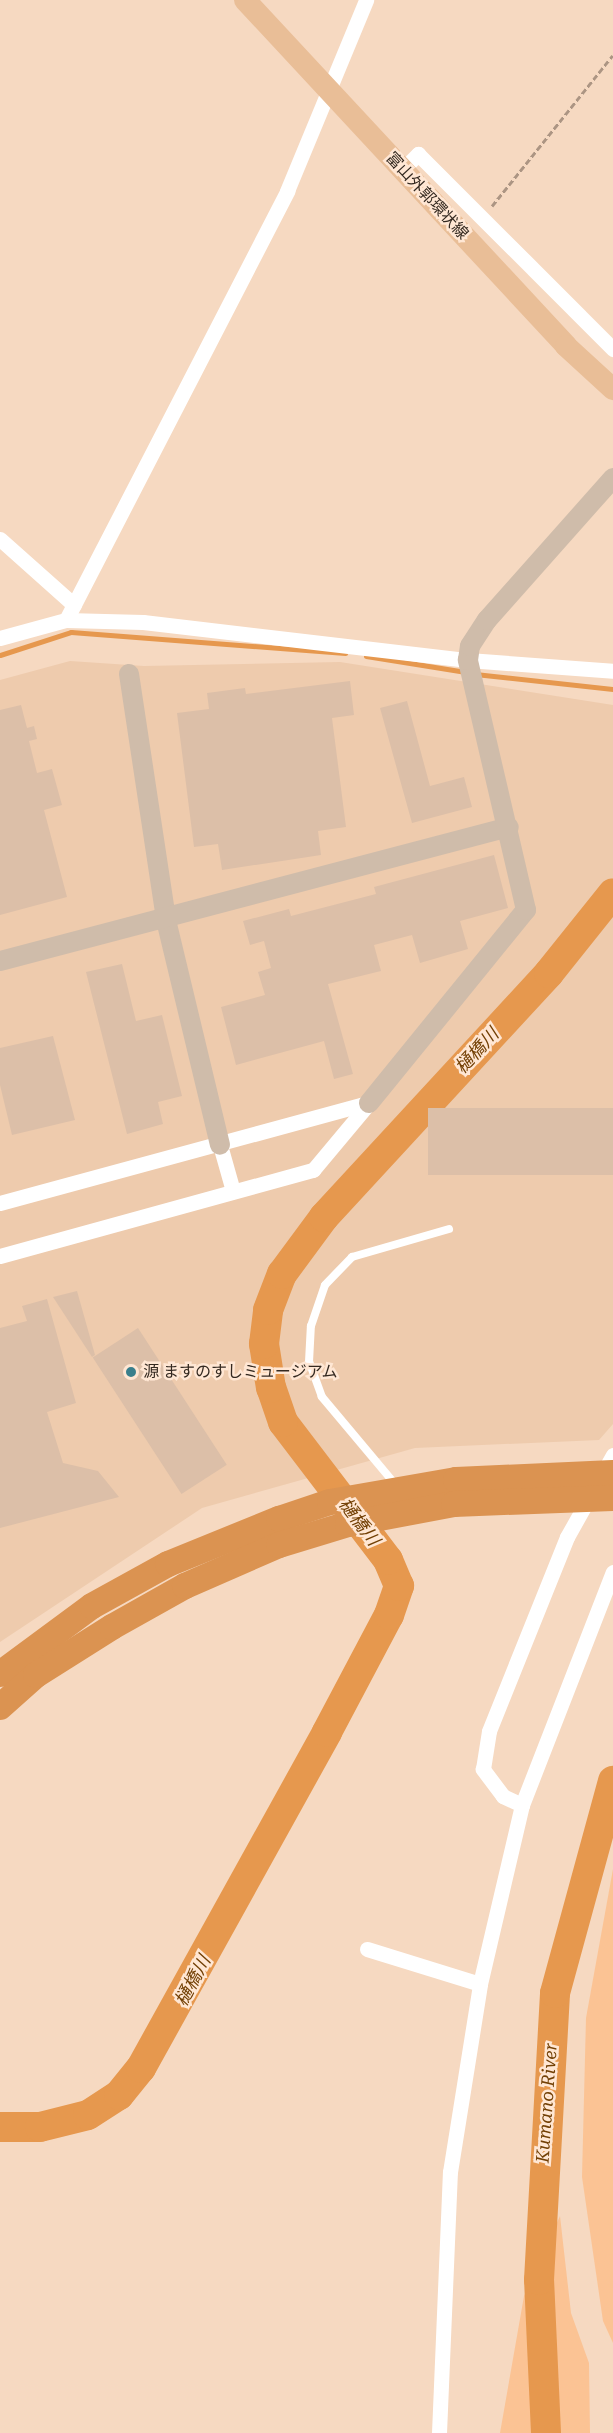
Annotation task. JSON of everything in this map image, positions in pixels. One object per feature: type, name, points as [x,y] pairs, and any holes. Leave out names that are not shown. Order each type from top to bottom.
[{"type":"highway","points":[[0,1674],[92,1606],[168,1564],[279,1519],[398,1488],[570,1473],[613,1473]]},
{"type":"highway","points":[[0,1707],[36,1675],[112,1628],[185,1586],[279,1545],[412,1511],[557,1498],[609,1498]]},
{"type":"main road","name":"富山外郭環状線","points":[[245,0],[566,346],[613,389]]},
{"type":"street","points":[[66,620],[211,347],[287,191],[366,0]]},
{"type":"street","points":[[402,170],[418,154],[613,349]]},
{"type":"street","points":[[0,1256],[313,1170],[526,910],[509,827],[468,660],[470,646],[487,621],[613,478]]},
{"type":"street","points":[[0,539],[74,605]]},
{"type":"street","points":[[0,638],[66,620],[143,622],[468,660],[613,671]]},
{"type":"street","points":[[129,674],[166,920],[233,1191]]},
{"type":"street","points":[[0,961],[166,920],[509,827]]},
{"type":"street","points":[[0,1203],[369,1103]]},
{"type":"street","points":[[522,1805],[503,1796],[483,1769],[489,1731],[567,1537],[613,1455]]},
{"type":"street","points":[[438,2433],[450,2172],[480,1984],[522,1805],[613,1572]]},
{"type":"street","points":[[367,1949],[480,1984]]},
{"type":"lane","points":[[398,1488],[322,1397],[309,1362],[311,1326],[325,1285],[352,1257],[449,1229]]},
{"type":"path","points":[[481,219],[613,55]]},
{"type":"shaded area","points":[[70,661],[144,666],[340,662],[613,705],[613,1424],[599,1440],[415,1448],[202,1508],[0,1642],[0,680]]},
{"type":"shaded area","points":[[613,1869],[613,2343],[603,2321],[582,2177],[586,2018]]},
{"type":"shaded area","points":[[560,2216],[571,2313],[589,2363],[590,2433],[500,2433],[524,2296]]},
{"type":"building","points":[[350,681],[354,715],[332,718],[346,827],[318,831],[321,855],[222,870],[218,844],[194,847],[177,713],[209,709],[207,693],[245,688],[246,694]]},
{"type":"building","points":[[407,701],[430,786],[464,777],[472,807],[412,823],[380,708]]},
{"type":"building","points":[[21,705],[27,728],[34,726],[37,739],[29,741],[37,773],[52,769],[62,805],[44,810],[67,897],[0,915],[0,710]]},
{"type":"building","points":[[494,855],[508,908],[460,921],[468,949],[420,963],[412,935],[374,945],[381,971],[328,984],[353,1074],[334,1079],[324,1041],[236,1065],[221,1007],[265,995],[258,972],[271,968],[264,941],[250,945],[243,921],[289,909],[291,916],[376,894],[374,887]]},
{"type":"building","points":[[122,964],[136,1021],[162,1015],[182,1096],[158,1102],[163,1124],[127,1134],[86,972]]},
{"type":"building","points":[[53,1036],[75,1120],[12,1135],[0,1085],[0,1048]]},
{"type":"building","points":[[428,1108],[613,1108],[613,1175],[428,1175]]},
{"type":"building","points":[[77,1291],[95,1355],[92,1357],[53,1297]]},
{"type":"building","points":[[47,1299],[76,1403],[47,1412],[63,1463],[98,1471],[119,1497],[0,1528],[0,1328],[27,1321],[22,1306]]},
{"type":"building","points":[[138,1328],[227,1465],[181,1494],[93,1357]]},
{"type":"waterway","points":[[0,655],[71,632],[345,653]]},
{"type":"waterway","points":[[366,656],[466,672]]},
{"type":"waterway","points":[[475,674],[613,689]]},
{"type":"waterway","name":"樋橋川","points":[[0,2127],[40,2127],[88,2115],[119,2095],[141,2068],[327,1732],[389,1615],[399,1586],[388,1560],[283,1422],[271,1388],[264,1344],[268,1310],[282,1274],[324,1217],[549,973],[613,893]]},
{"type":"waterway","name":"Kumano River","points":[[546,2433],[539,2280],[555,1993],[613,1781]]},
{"type":"place","name":"源 ますのすしミュージアム","points":[[131,1372]]}]
